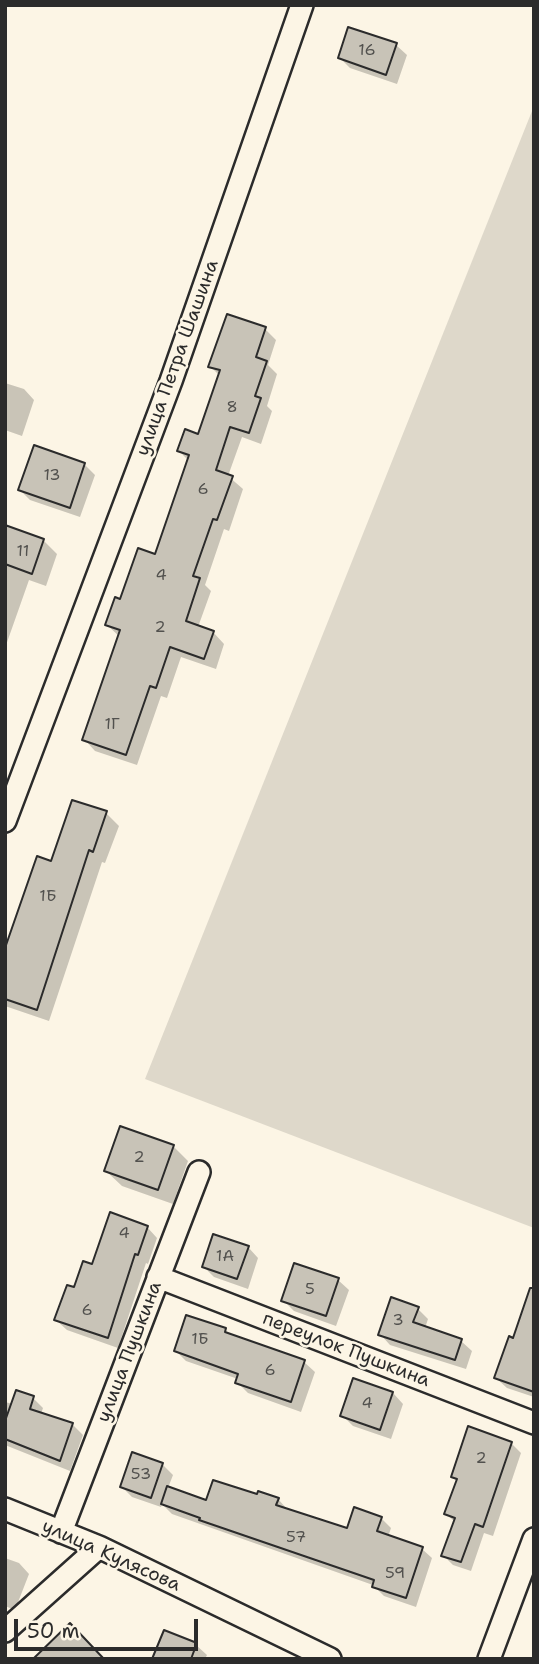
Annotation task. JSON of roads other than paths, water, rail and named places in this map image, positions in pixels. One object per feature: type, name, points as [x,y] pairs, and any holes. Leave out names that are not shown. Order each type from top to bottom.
[{"type":"street","name":"улица Петра Шашина","points":[[5,821],[172,381],[302,5]]},
{"type":"street","name":"улица Пушкина","points":[[61,1532],[199,1172]]},
{"type":"street","name":"переулок Пушкина","points":[[158,1277],[534,1423]]},
{"type":"street","name":"улица Кулясова","points":[[5,1509],[99,1547],[330,1659]]},
{"type":"street","points":[[489,1659],[534,1539]]},
{"type":"street","points":[[5,1631],[99,1547]]}]
